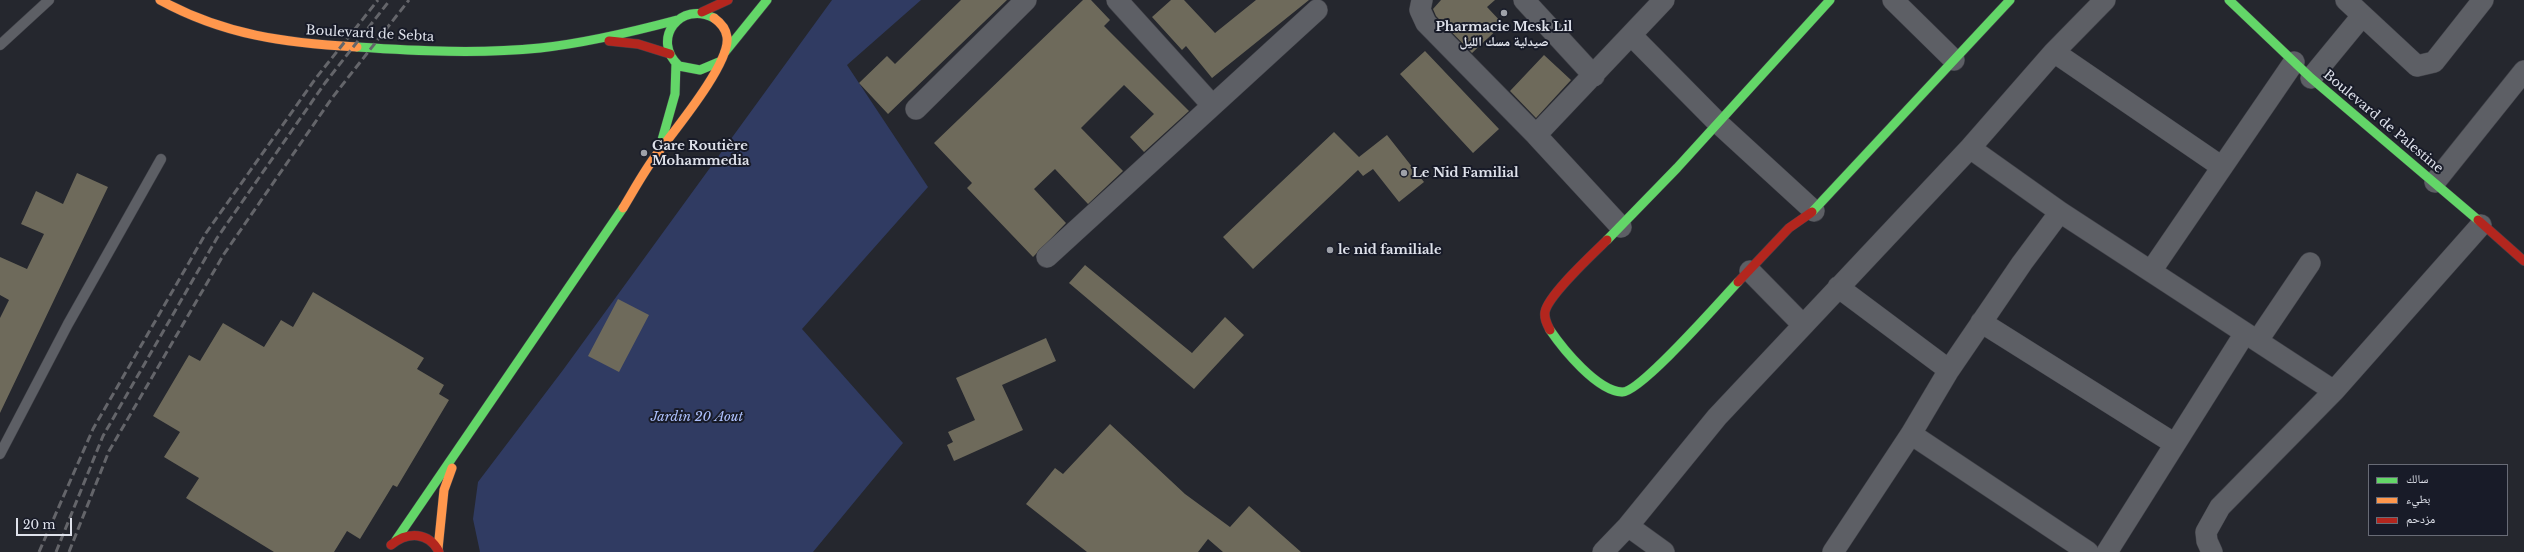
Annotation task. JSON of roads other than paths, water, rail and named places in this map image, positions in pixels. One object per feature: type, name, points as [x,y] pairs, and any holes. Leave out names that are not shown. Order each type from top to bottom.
[{"type":"street","name":"Boulevard de Sebta","points":[[160,0],[186,16],[216,28],[246,36],[316,45],[502,51],[542,48],[677,20]]},
{"type":"street","points":[[720,62],[703,71],[684,68],[676,63],[670,54],[668,36],[677,20],[689,14],[702,12],[728,0]]},
{"type":"street","points":[[387,552],[605,236],[657,154],[682,124],[725,52],[767,0]]},
{"type":"street","points":[[916,109],[1026,0]]},
{"type":"street","points":[[1117,0],[1212,105]]},
{"type":"street","points":[[1422,0],[1420,10],[1426,23],[1536,135],[1621,227]]},
{"type":"street","points":[[1524,0],[1594,76]]},
{"type":"street","points":[[1536,135],[1594,76],[1664,0]]},
{"type":"street","points":[[1830,0],[1621,227],[1554,295],[1545,311],[1545,319],[1548,328],[1561,346],[1612,390],[1623,392],[1646,379],[1750,271],[1789,228],[1814,211],[2010,0]]},
{"type":"street","points":[[1892,0],[1954,60]]},
{"type":"street","points":[[1603,552],[1628,526],[1717,417],[1970,148],[2054,52],[2105,0]]},
{"type":"street","name":"Boulevard de Palestine","points":[[2229,0],[2311,78],[2435,182],[2481,225],[2524,260]]},
{"type":"street","points":[[2346,0],[2417,66],[2425,66],[2434,62],[2483,0]]},
{"type":"street","points":[[1047,257],[1318,10]]},
{"type":"street","points":[[702,12],[715,17],[723,27],[727,40],[725,52]]},
{"type":"street","points":[[2311,78],[2362,16]]},
{"type":"street","points":[[1631,35],[1718,122],[1814,211]]},
{"type":"street","name":"Boulevard de Sebta","points":[[586,40],[638,44],[670,54]]},
{"type":"street","points":[[2054,52],[2222,167]]},
{"type":"street","points":[[2151,271],[2294,62]]},
{"type":"street","points":[[657,154],[671,114],[677,78],[676,63]]},
{"type":"street","points":[[2435,182],[2524,71]]},
{"type":"street","points":[[1970,148],[2060,212],[2334,391]]},
{"type":"street","points":[[1833,552],[1911,434],[1949,370],[1981,322],[2060,212]]},
{"type":"street","points":[[2212,552],[2207,541],[2206,532],[2220,507],[2334,391],[2481,225]]},
{"type":"street","points":[[2107,552],[2175,444],[2212,389],[2310,263]]},
{"type":"street","points":[[1750,271],[1803,325]]},
{"type":"street","points":[[1838,287],[1949,370]]},
{"type":"street","points":[[1981,322],[2175,444]]},
{"type":"street","points":[[1911,434],[2088,552]]},
{"type":"street","points":[[439,550],[444,490],[458,451]]},
{"type":"street","points":[[1628,526],[1664,552]]},
{"type":"street","points":[[396,540],[411,534],[419,535],[433,542],[439,550]]},
{"type":"lane","points":[[0,45],[49,0]]},
{"type":"lane","points":[[0,454],[68,324],[161,159]]},
{"type":"railway","points":[[39,552],[93,429],[206,233],[316,78],[378,0]]},
{"type":"railway","points":[[56,552],[103,436],[217,238],[325,83],[390,0]]},
{"type":"railway","points":[[69,552],[109,451],[224,254],[332,98],[409,0]]},
{"type":"place","name":"Pharmacie Mesk Lil صيدلية مسك الليل","points":[[1504,13]]},
{"type":"place","name":"Gare Routière Mohammedia","points":[[644,153]]},
{"type":"place","name":"Le Nid Familial","points":[[1404,173]]},
{"type":"place","name":"le nid familiale","points":[[1330,250]]},
{"type":"park label","name":"Jardin 20 Aout","points":[[697,417]]}]
